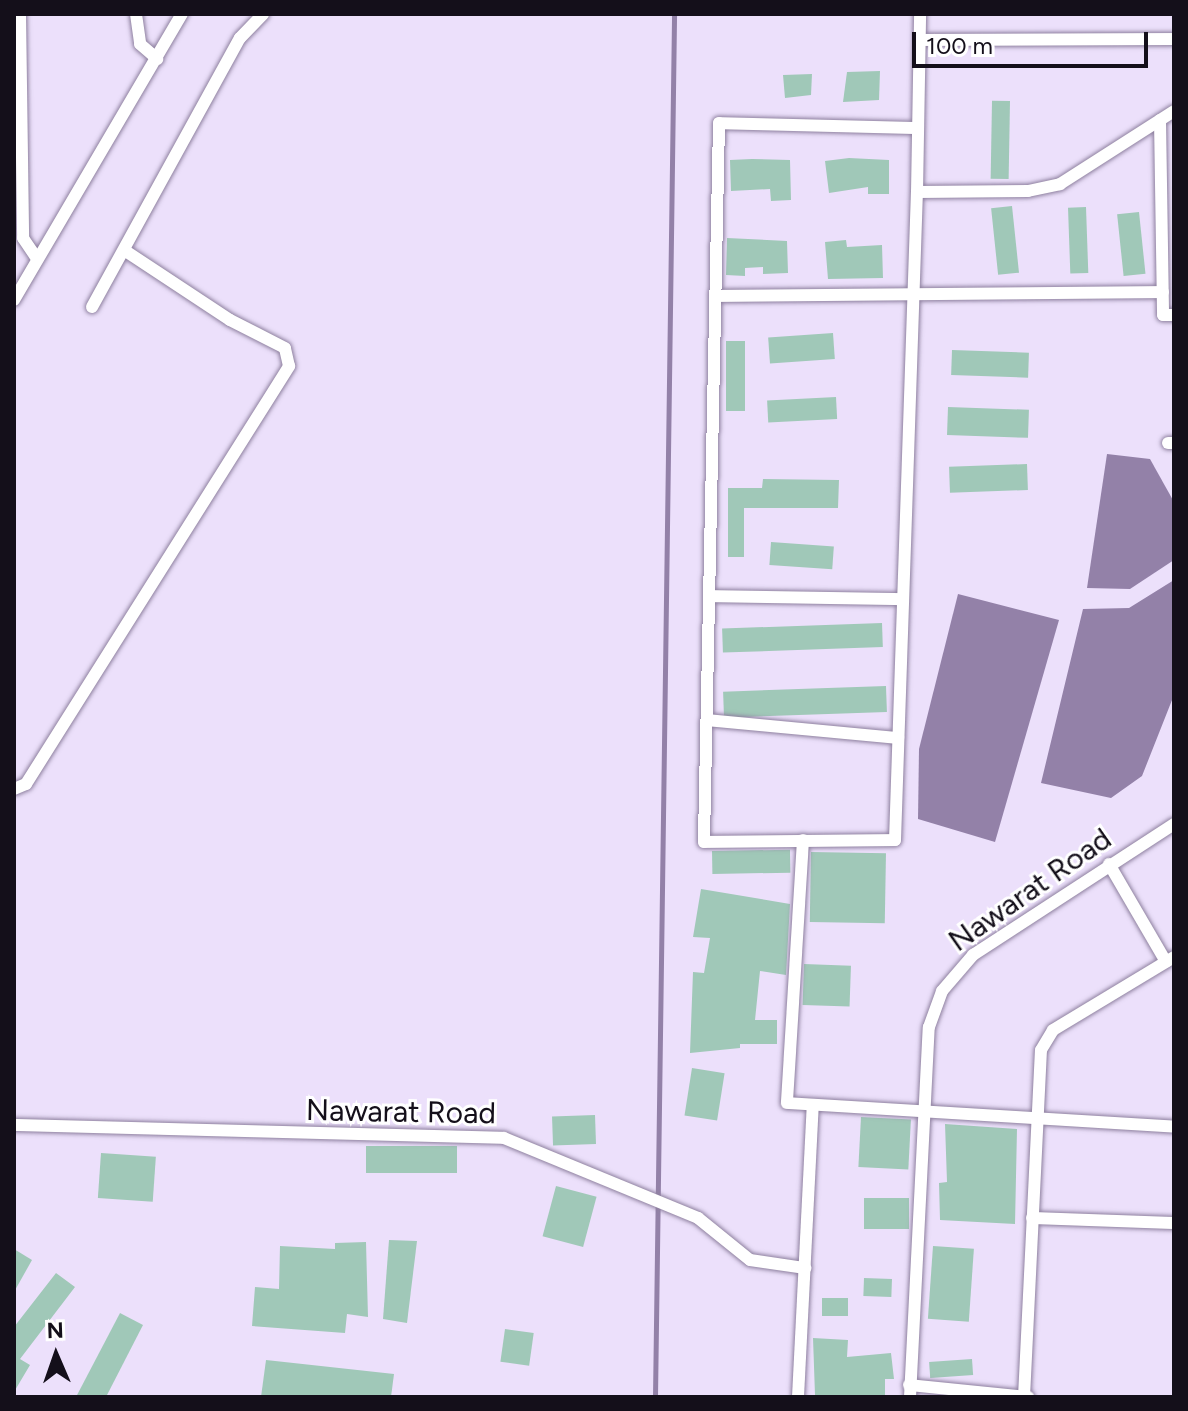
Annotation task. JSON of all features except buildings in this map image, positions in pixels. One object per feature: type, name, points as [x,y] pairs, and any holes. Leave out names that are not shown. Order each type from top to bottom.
[{"type":"street","points":[[20,14],[23,238],[37,259]]},
{"type":"street","points":[[136,14],[140,44],[157,59]]},
{"type":"street","points":[[16,294],[182,14]]},
{"type":"street","points":[[92,307],[240,38],[263,14]]},
{"type":"street","points":[[918,128],[719,123],[704,842],[895,840],[914,293],[917,192],[920,14]]},
{"type":"street","points":[[920,40],[1174,39]]},
{"type":"street","points":[[917,192],[1028,191],[1060,184],[1174,111]]},
{"type":"street","points":[[1160,120],[1163,315],[1174,315]]},
{"type":"street","points":[[14,789],[26,784],[289,366],[285,348],[230,320],[124,250]]},
{"type":"street","points":[[716,296],[1163,292]]},
{"type":"street","points":[[709,596],[903,599]]},
{"type":"street","points":[[707,720],[898,738]]},
{"type":"street","name":"Nawarat Road","points":[[909,1391],[929,1027],[942,991],[973,955],[1174,824]]},
{"type":"street","points":[[803,840],[787,1103],[1174,1127]]},
{"type":"street","points":[[909,1391],[1026,1397],[1041,1050],[1053,1030],[1170,959],[1109,864]]},
{"type":"street","points":[[798,1397],[813,1105]]},
{"type":"street","name":"Nawarat Road","points":[[14,1125],[504,1138],[698,1218],[750,1260],[805,1268]]},
{"type":"street","points":[[1032,1218],[1174,1223]]},
{"type":"shaded area","points":[[1107,454],[1150,459],[1174,502],[1174,560],[1130,589],[1087,588]]},
{"type":"shaded area","points":[[1174,580],[1174,695],[1142,776],[1111,798],[1041,783],[1083,609],[1129,608]]},
{"type":"shaded area","points":[[958,594],[1059,620],[995,842],[918,819],[919,749]]},
{"type":"waterway","points":[[655,1397],[674,14]]}]
